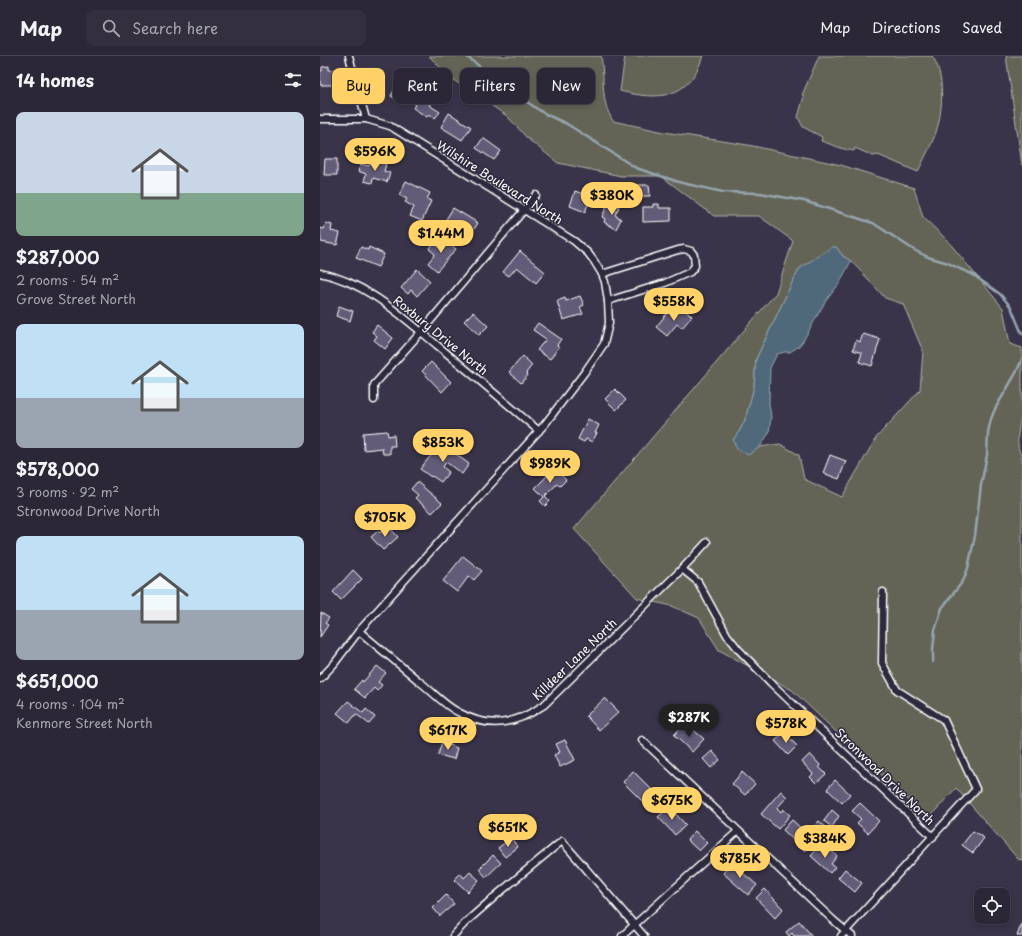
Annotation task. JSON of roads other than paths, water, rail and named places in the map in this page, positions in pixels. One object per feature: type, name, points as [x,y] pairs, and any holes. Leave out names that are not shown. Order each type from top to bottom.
[{"type":"street","points":[[349,56],[366,119]]},
{"type":"street","name":"Wilshire Boulevard North","points":[[320,119],[366,119],[390,126],[574,241],[588,253],[602,274],[608,301],[609,323],[604,344],[584,373],[538,431],[359,631],[334,664],[320,679]]},
{"type":"street","points":[[374,400],[374,385],[422,332],[536,195]]},
{"type":"street","points":[[602,274],[684,249],[691,251],[695,259],[695,266],[690,272],[608,301]]},
{"type":"street","name":"Roxbury Drive North","points":[[320,273],[332,275],[348,281],[368,292],[422,332],[538,431]]},
{"type":"street","name":"Killdeer Lane North","points":[[359,631],[458,712],[480,721],[494,723],[516,720],[530,715],[544,704],[682,569],[707,542]]},
{"type":"street","name":"Stronwood Drive North","points":[[682,569],[698,582],[727,636],[739,650],[933,837]]},
{"type":"street","points":[[843,934],[976,789],[944,720],[897,690],[882,664],[883,592]]},
{"type":"street","points":[[642,740],[843,934],[852,936]]},
{"type":"street","points":[[622,936],[738,831]]},
{"type":"street","points":[[453,936],[466,922],[499,893],[562,841],[644,936]]},
{"type":"water","points":[[832,247],[836,247],[843,256],[851,261],[839,284],[825,302],[803,341],[799,346],[790,352],[777,354],[770,368],[769,403],[771,417],[769,433],[760,447],[748,455],[737,449],[733,440],[745,420],[754,387],[756,359],[800,268]]},
{"type":"waterway","points":[[466,56],[521,98],[545,114],[567,124],[636,168],[682,183],[723,192],[760,193],[804,201],[873,223],[914,250],[972,274],[1000,294],[1011,307],[1022,334]]},
{"type":"waterway","points":[[933,662],[935,630],[942,608],[963,581],[968,568],[975,536],[981,485],[987,455],[988,432],[991,419],[1022,359]]}]
